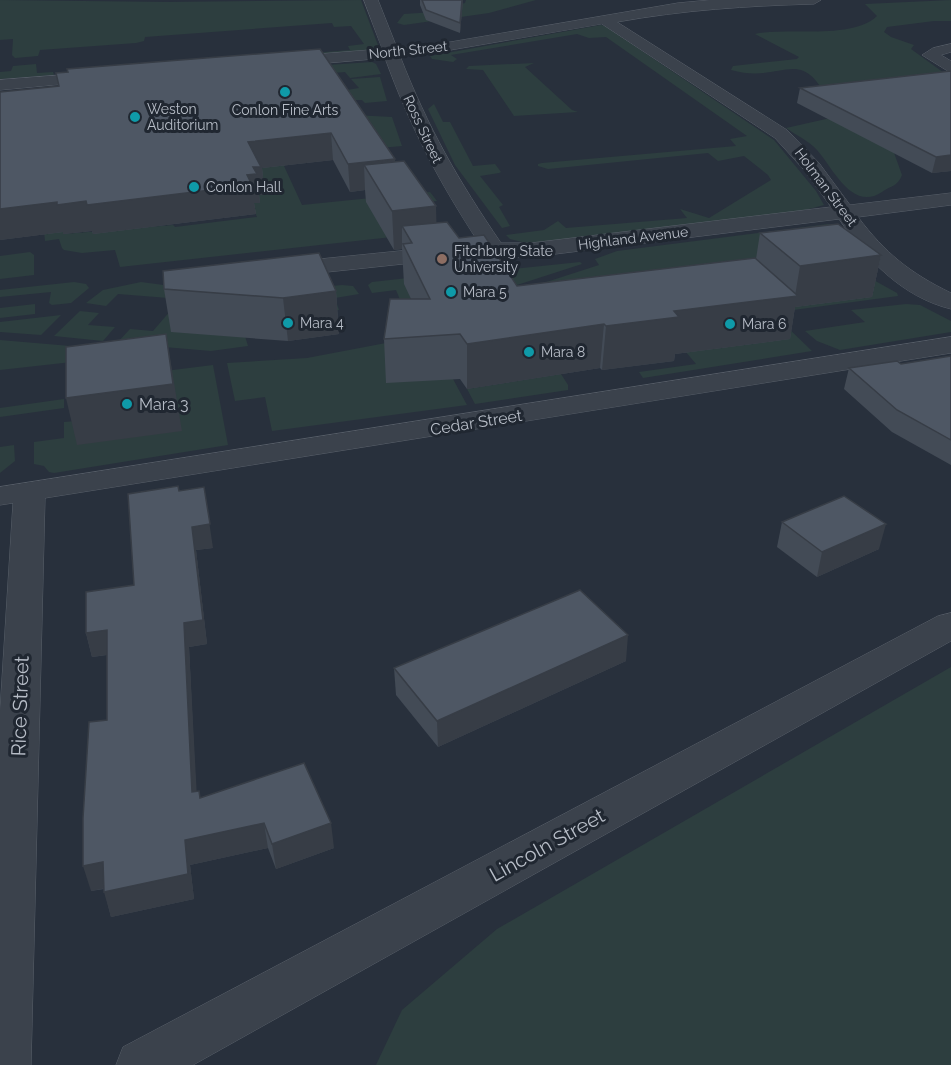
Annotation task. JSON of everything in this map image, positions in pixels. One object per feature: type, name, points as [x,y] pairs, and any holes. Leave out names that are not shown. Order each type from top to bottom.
[{"type":"street","name":"Ross Street","points":[[371,0],[407,96],[430,147],[447,178],[494,249]]},
{"type":"street","name":"North Street","points":[[267,63],[433,49],[678,7],[736,1],[814,0]]},
{"type":"street","name":"Holman Street","points":[[604,19],[782,134],[795,146],[877,253],[898,273],[951,302]]},
{"type":"street","points":[[951,48],[930,55],[951,68]]},
{"type":"street","points":[[0,85],[118,76]]},
{"type":"street","name":"Highland Avenue","points":[[254,273],[494,249],[531,250],[951,199]]},
{"type":"street","name":"Cedar Street","points":[[14,494],[951,345]]},
{"type":"street","name":"Rice Street","points":[[5,1065],[14,494]]},
{"type":"street","name":"Lincoln Street","points":[[142,1065],[951,625]]},
{"type":"shaded area","points":[[0,0],[167,2],[361,0],[379,48],[370,51],[177,64],[350,50],[348,46],[364,44],[351,26],[334,27],[332,23],[145,37],[144,41],[136,43],[40,50],[38,56],[15,58],[12,55],[13,39],[0,40]]},
{"type":"shaded area","points":[[466,0],[536,0],[489,13],[404,25],[397,23],[404,14],[434,12],[465,3]]},
{"type":"shaded area","points":[[951,0],[951,21],[887,27],[884,32],[891,37],[914,45],[911,49],[951,78],[951,81],[893,150],[902,175],[898,182],[871,197],[852,192],[814,147],[786,128],[835,117],[824,92],[813,78],[803,71],[792,69],[766,73],[731,70],[733,66],[799,57],[755,34],[852,28],[877,16],[865,4]]},
{"type":"shaded area","points":[[601,25],[774,140],[816,191],[824,205],[798,212],[530,244],[510,239],[506,235],[544,230],[558,221],[566,228],[687,218],[680,209],[709,218],[771,180],[744,156],[718,161],[708,153],[548,169],[538,166],[542,163],[736,146],[730,139],[747,136],[606,37],[589,38],[577,34],[451,55],[457,59],[453,62],[432,59],[430,56]]},
{"type":"shaded area","points":[[372,62],[376,64],[381,74],[350,78],[345,72],[333,73],[327,65]]},
{"type":"shaded area","points":[[534,63],[525,67],[572,110],[578,112],[514,116],[483,70],[466,69],[469,66]]},
{"type":"shaded area","points":[[36,64],[37,73],[53,72],[54,75],[0,79],[0,72],[11,71],[13,66]]},
{"type":"shaded area","points":[[380,77],[387,101],[365,103],[362,100],[355,100],[347,90],[359,88],[351,79]]},
{"type":"shaded area","points":[[434,104],[443,122],[450,122],[473,166],[495,164],[501,172],[480,176],[503,205],[499,207],[510,226],[502,228],[455,165],[428,109]]},
{"type":"shaded area","points":[[354,115],[392,117],[402,146],[304,155],[284,166],[302,205],[430,192],[437,201],[409,204],[401,236],[120,267],[115,250],[82,253],[64,250],[59,239],[45,241],[44,231],[63,228],[64,234],[173,225],[175,227],[257,217],[251,204],[251,170]]},
{"type":"shaded area","points":[[828,224],[837,226],[870,278],[897,293],[898,296],[786,311],[534,286],[599,265],[595,259],[617,251]]},
{"type":"shaded area","points":[[30,252],[34,255],[34,275],[0,279],[0,256]]},
{"type":"shaded area","points":[[580,262],[582,264],[517,285],[504,270]]},
{"type":"shaded area","points":[[480,270],[405,284],[412,301],[401,302],[396,290],[372,293],[368,285],[372,282]]},
{"type":"shaded area","points":[[74,282],[86,284],[89,288],[71,303],[52,305],[49,303],[51,292],[0,297],[0,290]]},
{"type":"shaded area","points":[[141,282],[171,286],[181,299],[118,294],[106,306],[86,303],[103,290]]},
{"type":"shaded area","points":[[342,285],[353,286],[359,294],[335,298],[339,310],[236,306],[248,346],[211,351],[117,343],[130,329],[153,331],[178,302]]},
{"type":"shaded area","points":[[757,298],[812,351],[643,378],[639,372],[696,364],[648,307]]},
{"type":"shaded area","points":[[35,304],[35,314],[0,318],[0,308]]},
{"type":"shaded area","points":[[906,304],[920,305],[951,321],[951,332],[840,350],[817,341],[805,331],[865,322],[851,310]]},
{"type":"shaded area","points":[[80,311],[99,313],[88,325],[115,327],[103,341],[54,336]]},
{"type":"shaded area","points":[[61,315],[41,335],[0,332],[0,322]]},
{"type":"shaded area","points":[[407,339],[453,379],[467,405],[272,431],[265,397],[235,401],[227,363],[307,358]]},
{"type":"shaded area","points":[[0,340],[94,348],[81,361],[0,370]]},
{"type":"shaded area","points":[[213,365],[228,445],[54,473],[49,472],[44,466],[34,464],[34,442],[64,438],[64,422],[77,421],[125,376]]},
{"type":"shaded area","points":[[561,374],[568,385],[568,390],[475,404],[467,389]]},
{"type":"shaded area","points":[[64,399],[64,408],[0,417],[0,408]]},
{"type":"shaded area","points":[[14,445],[15,461],[0,473],[0,447]]},
{"type":"shaded area","points":[[951,667],[951,1065],[376,1065],[402,1010],[497,929]]},
{"type":"building","points":[[422,0],[462,0],[460,23],[426,10]]},
{"type":"building","points":[[320,49],[395,159],[348,164],[331,133],[248,142],[261,167],[253,167],[257,174],[247,175],[252,185],[87,205],[86,201],[57,205],[57,202],[0,209],[0,92],[59,86],[56,73],[68,72],[67,69]]},
{"type":"building","points":[[951,71],[951,155],[936,157],[800,88]]},
{"type":"building","points":[[404,161],[436,206],[392,211],[364,165]]},
{"type":"building","points":[[447,222],[459,238],[484,235],[517,286],[755,258],[798,296],[674,311],[679,317],[606,326],[604,324],[467,344],[460,334],[384,339],[390,299],[430,299],[403,244],[412,243],[402,226]]},
{"type":"building","points":[[838,224],[881,255],[800,266],[760,233]]},
{"type":"building","points":[[319,253],[336,291],[283,298],[164,289],[163,271]]},
{"type":"building","points":[[166,334],[173,384],[66,398],[66,347]]},
{"type":"building","points":[[951,356],[951,440],[897,410],[849,368],[897,361],[901,364]]},
{"type":"building","points":[[178,486],[179,491],[204,487],[210,524],[192,527],[203,620],[184,623],[192,792],[199,791],[200,798],[304,763],[331,823],[272,844],[264,823],[185,840],[188,874],[104,892],[103,862],[83,866],[83,818],[89,722],[107,720],[107,630],[86,633],[86,592],[134,585],[128,494]]},
{"type":"building","points":[[844,496],[886,524],[822,552],[782,522]]},
{"type":"building","points":[[580,590],[628,635],[437,721],[394,668]]},
{"type":"place","name":"Conlon Fine Arts","points":[[285,92]]},
{"type":"place","name":"Weston Auditorium","points":[[135,117]]},
{"type":"place","name":"Conlon Hall","points":[[194,187]]},
{"type":"place","name":"Fitchburg State University","points":[[442,259]]},
{"type":"place","name":"Mara 5","points":[[451,292]]},
{"type":"place","name":"Mara 4","points":[[288,323]]},
{"type":"place","name":"Mara 6","points":[[730,324]]},
{"type":"place","name":"Mara 8","points":[[529,352]]},
{"type":"place","name":"Mara 3","points":[[127,404]]}]
